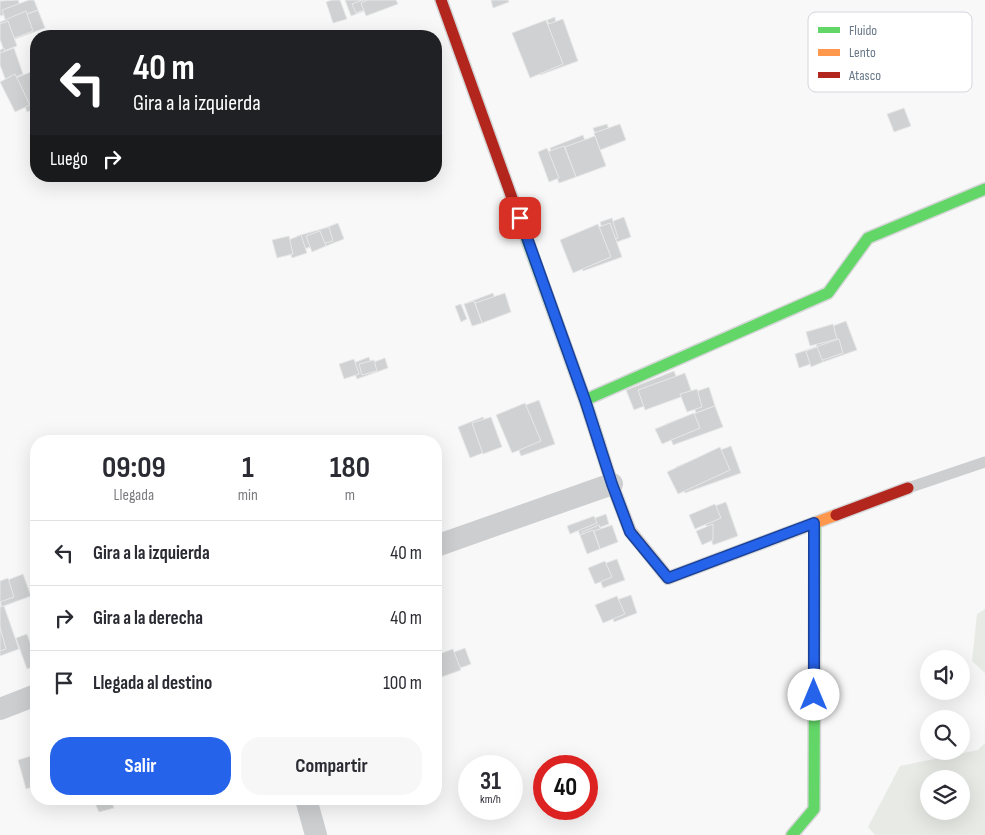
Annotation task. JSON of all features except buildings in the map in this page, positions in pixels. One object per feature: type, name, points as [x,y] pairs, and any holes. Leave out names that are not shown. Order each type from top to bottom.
[{"type":"street","points":[[441,0],[585,400],[612,484],[630,532],[668,578],[908,488]]},
{"type":"street","points":[[585,400],[828,293],[868,238],[985,189]]},
{"type":"street","points":[[442,544],[612,484]]},
{"type":"street","points":[[792,835],[814,809],[814,523]]},
{"type":"street","points":[[0,709],[30,697]]},
{"type":"street","points":[[308,805],[316,835]]},
{"type":"lane","points":[[908,488],[985,462]]},
{"type":"shaded area","points":[[985,609],[985,673],[972,661],[977,614]]},
{"type":"shaded area","points":[[985,743],[985,835],[875,835],[868,827],[900,766],[929,760],[970,760],[970,752],[978,750]]},
{"type":"traffic: fast","points":[[585,400],[828,293],[868,238],[985,189]]},
{"type":"traffic: fast","points":[[517,212],[599,443]]},
{"type":"traffic: fast","points":[[792,835],[814,809],[815,523]]},
{"type":"traffic: slow","points":[[599,443],[630,531],[668,578],[836,515]]},
{"type":"traffic: jam","points":[[441,0],[517,212]]},
{"type":"traffic: jam","points":[[836,515],[908,488]]},
{"type":"route","points":[[520,218],[630,532],[668,578],[814,523],[814,695]]}]
